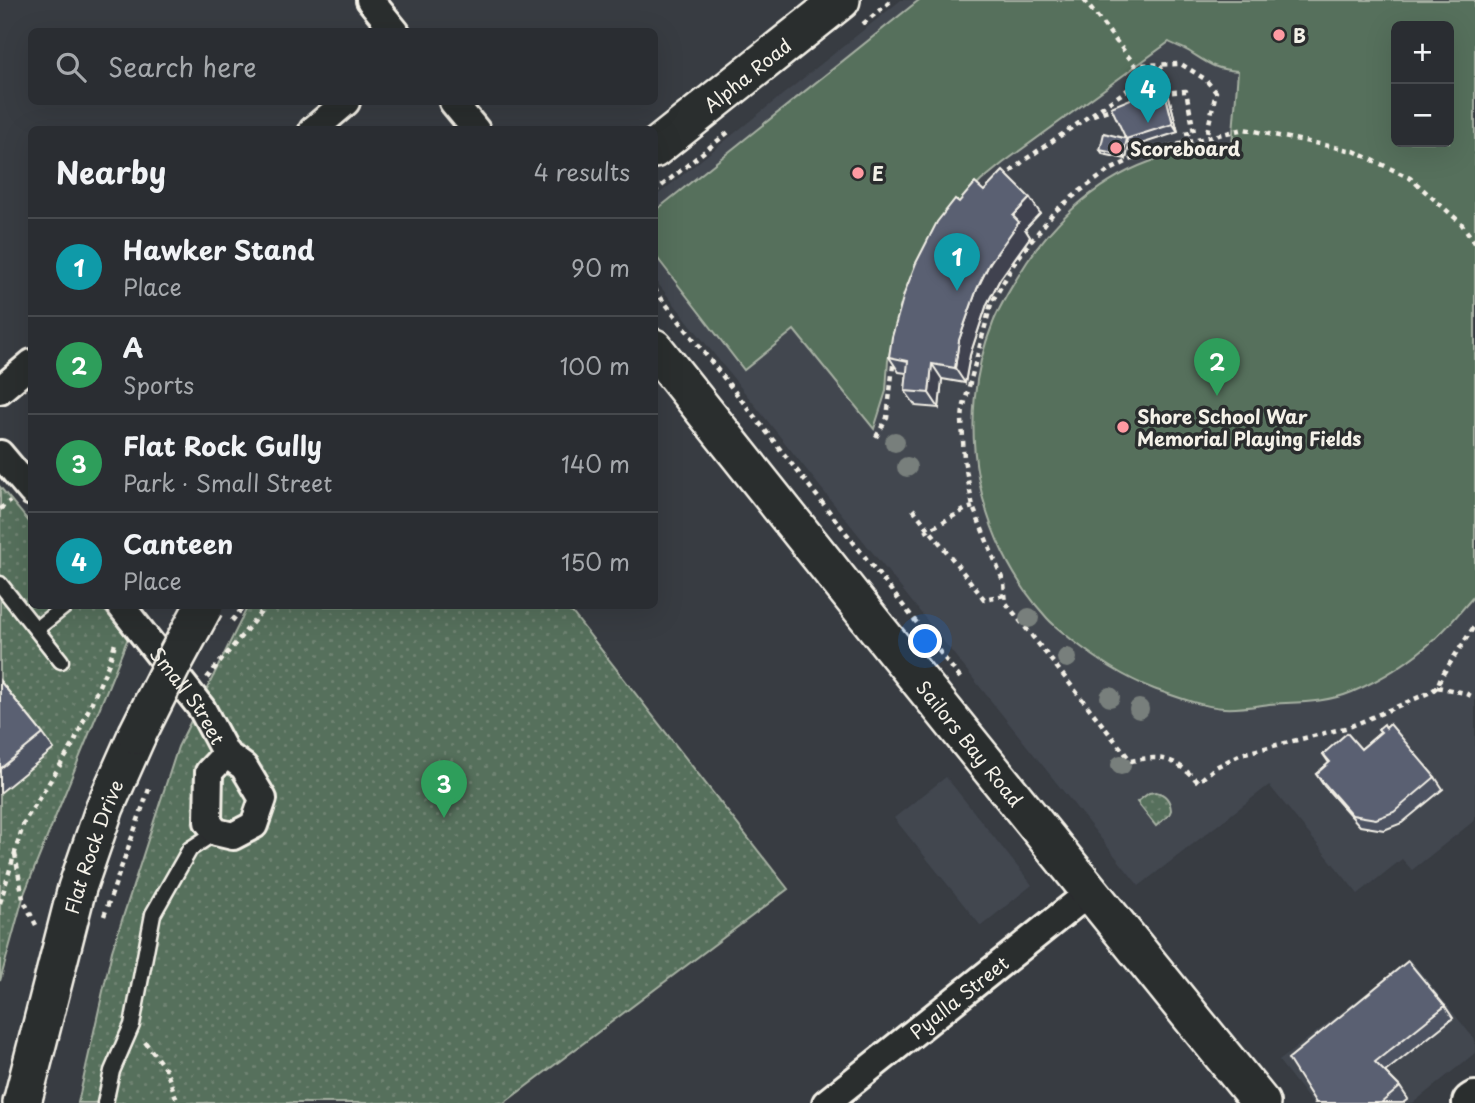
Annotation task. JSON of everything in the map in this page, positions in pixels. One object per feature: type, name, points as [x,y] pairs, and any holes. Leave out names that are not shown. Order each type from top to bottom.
[{"type":"street","points":[[370,0],[393,28]]},
{"type":"street","name":"Alpha Road","points":[[658,146],[841,0]]},
{"type":"street","points":[[318,126],[342,105]]},
{"type":"street","points":[[455,105],[473,126]]},
{"type":"street","name":"Sailors Bay Road","points":[[658,353],[1261,1103]]},
{"type":"street","points":[[0,390],[28,366]]},
{"type":"street","points":[[0,454],[28,487]]},
{"type":"street","name":"Small Street","points":[[124,609],[202,709],[226,754],[244,767],[263,799],[254,825],[233,836],[216,832],[208,822],[209,772],[226,754]]},
{"type":"street","name":"Flat Rock Drive","points":[[22,1103],[77,888],[94,837],[137,735],[202,609]]},
{"type":"street","name":"Pyalla Street","points":[[826,1103],[1090,892]]},
{"type":"lane","points":[[0,584],[61,661]]},
{"type":"lane","points":[[36,629],[61,609]]},
{"type":"lane","points":[[105,1103],[111,1071],[132,1025],[153,914],[190,849],[216,832]]},
{"type":"path","points":[[1084,0],[1135,65],[1181,64],[1205,79],[1216,92],[1206,138]]},
{"type":"path","points":[[994,186],[1026,159],[1167,64]]},
{"type":"path","points":[[1152,94],[1186,90],[1194,132],[1185,134]]},
{"type":"path","points":[[1088,116],[1118,107]]},
{"type":"path","points":[[1475,243],[1461,223],[1410,178],[1354,151],[1244,129],[1146,154],[1108,171],[1054,212],[1015,262],[990,304],[961,420],[964,459],[973,507],[1004,583],[1006,604],[1131,761],[1151,757],[1168,759],[1185,769],[1198,782],[1216,767],[1241,754],[1349,727],[1431,692],[1437,687],[1475,625]]},
{"type":"path","name":"Sailors Bay Road","points":[[658,294],[961,680]]},
{"type":"path","points":[[876,437],[887,418],[896,346]]},
{"type":"path","points":[[927,531],[973,507]]},
{"type":"path","points":[[913,509],[927,531],[984,599],[1005,595]]},
{"type":"path","points":[[0,903],[24,822],[73,745],[109,663],[123,609]]},
{"type":"path","points":[[206,678],[264,609]]},
{"type":"path","points":[[1437,687],[1475,698]]},
{"type":"path","points":[[101,924],[152,779]]},
{"type":"path","points":[[15,853],[23,899],[42,937],[59,957]]},
{"type":"path","points":[[132,1025],[166,1070],[178,1103]]},
{"type":"shaded area","name":"Shore School War Memorial Playing Fields","points":[[901,0],[1475,0],[1475,820],[1412,870],[1402,859],[1358,894],[1269,785],[1139,886],[658,284],[658,195]]},
{"type":"shaded area","points":[[946,777],[1032,885],[981,926],[894,818]]},
{"type":"shaded area","points":[[1410,959],[1475,1040],[1475,1053],[1413,1103],[1312,1103],[1279,1061]]},
{"type":"green space","name":"Shore School War Memorial Playing Fields","points":[[919,0],[1475,0],[1475,595],[1428,645],[1397,668],[1364,687],[1322,700],[1224,708],[1154,689],[1121,673],[1056,627],[1023,587],[1003,553],[988,516],[978,478],[974,439],[975,399],[981,361],[998,311],[1029,259],[1042,241],[1073,209],[1090,194],[1128,171],[1180,153],[1232,145],[1238,71],[1212,65],[1169,42],[981,181],[961,202],[894,331],[886,391],[874,429],[794,330],[744,370],[658,259],[658,209]]},
{"type":"green space","points":[[0,487],[28,520],[28,609],[104,609],[128,638],[24,894],[0,981]]},
{"type":"green space","points":[[247,609],[569,609],[788,889],[504,1103],[78,1103],[112,951],[178,747]]},
{"type":"green space","points":[[1156,792],[1167,798],[1171,810],[1156,826],[1137,802],[1149,793]]},
{"type":"building","points":[[1164,89],[1173,124],[1126,139],[1111,107]]},
{"type":"building","name":"Scoreboard","points":[[1104,133],[1127,139],[1123,155],[1100,150]]},
{"type":"building","points":[[1003,171],[1030,198],[1013,216],[1019,222],[989,264],[977,289],[959,340],[955,368],[932,364],[929,393],[905,391],[908,361],[889,357],[904,294],[916,263],[937,222],[955,199],[959,202],[975,183],[984,191]]},
{"type":"building","points":[[0,681],[43,734],[0,769]]},
{"type":"building","points":[[1384,724],[1386,728],[1390,724],[1435,777],[1394,812],[1376,819],[1352,815],[1316,774],[1330,762],[1323,754],[1347,733],[1361,749],[1381,732],[1378,729]]},
{"type":"building","points":[[1408,961],[1445,1006],[1375,1062],[1400,1087],[1381,1103],[1316,1103],[1288,1059]]},
{"type":"place","name":"B","points":[[1279,35]]},
{"type":"place","name":"Canteen","points":[[1148,123]]},
{"type":"place","name":"Scoreboard","points":[[1116,148]]},
{"type":"place","name":"E","points":[[858,173]]},
{"type":"place","name":"Hawker Stand","points":[[957,291]]},
{"type":"place","name":"A","points":[[1217,396]]},
{"type":"place","name":"Shore School War Memorial Playing Fields","points":[[1123,427]]},
{"type":"place","name":"Flat Rock Gully","points":[[444,818]]}]
